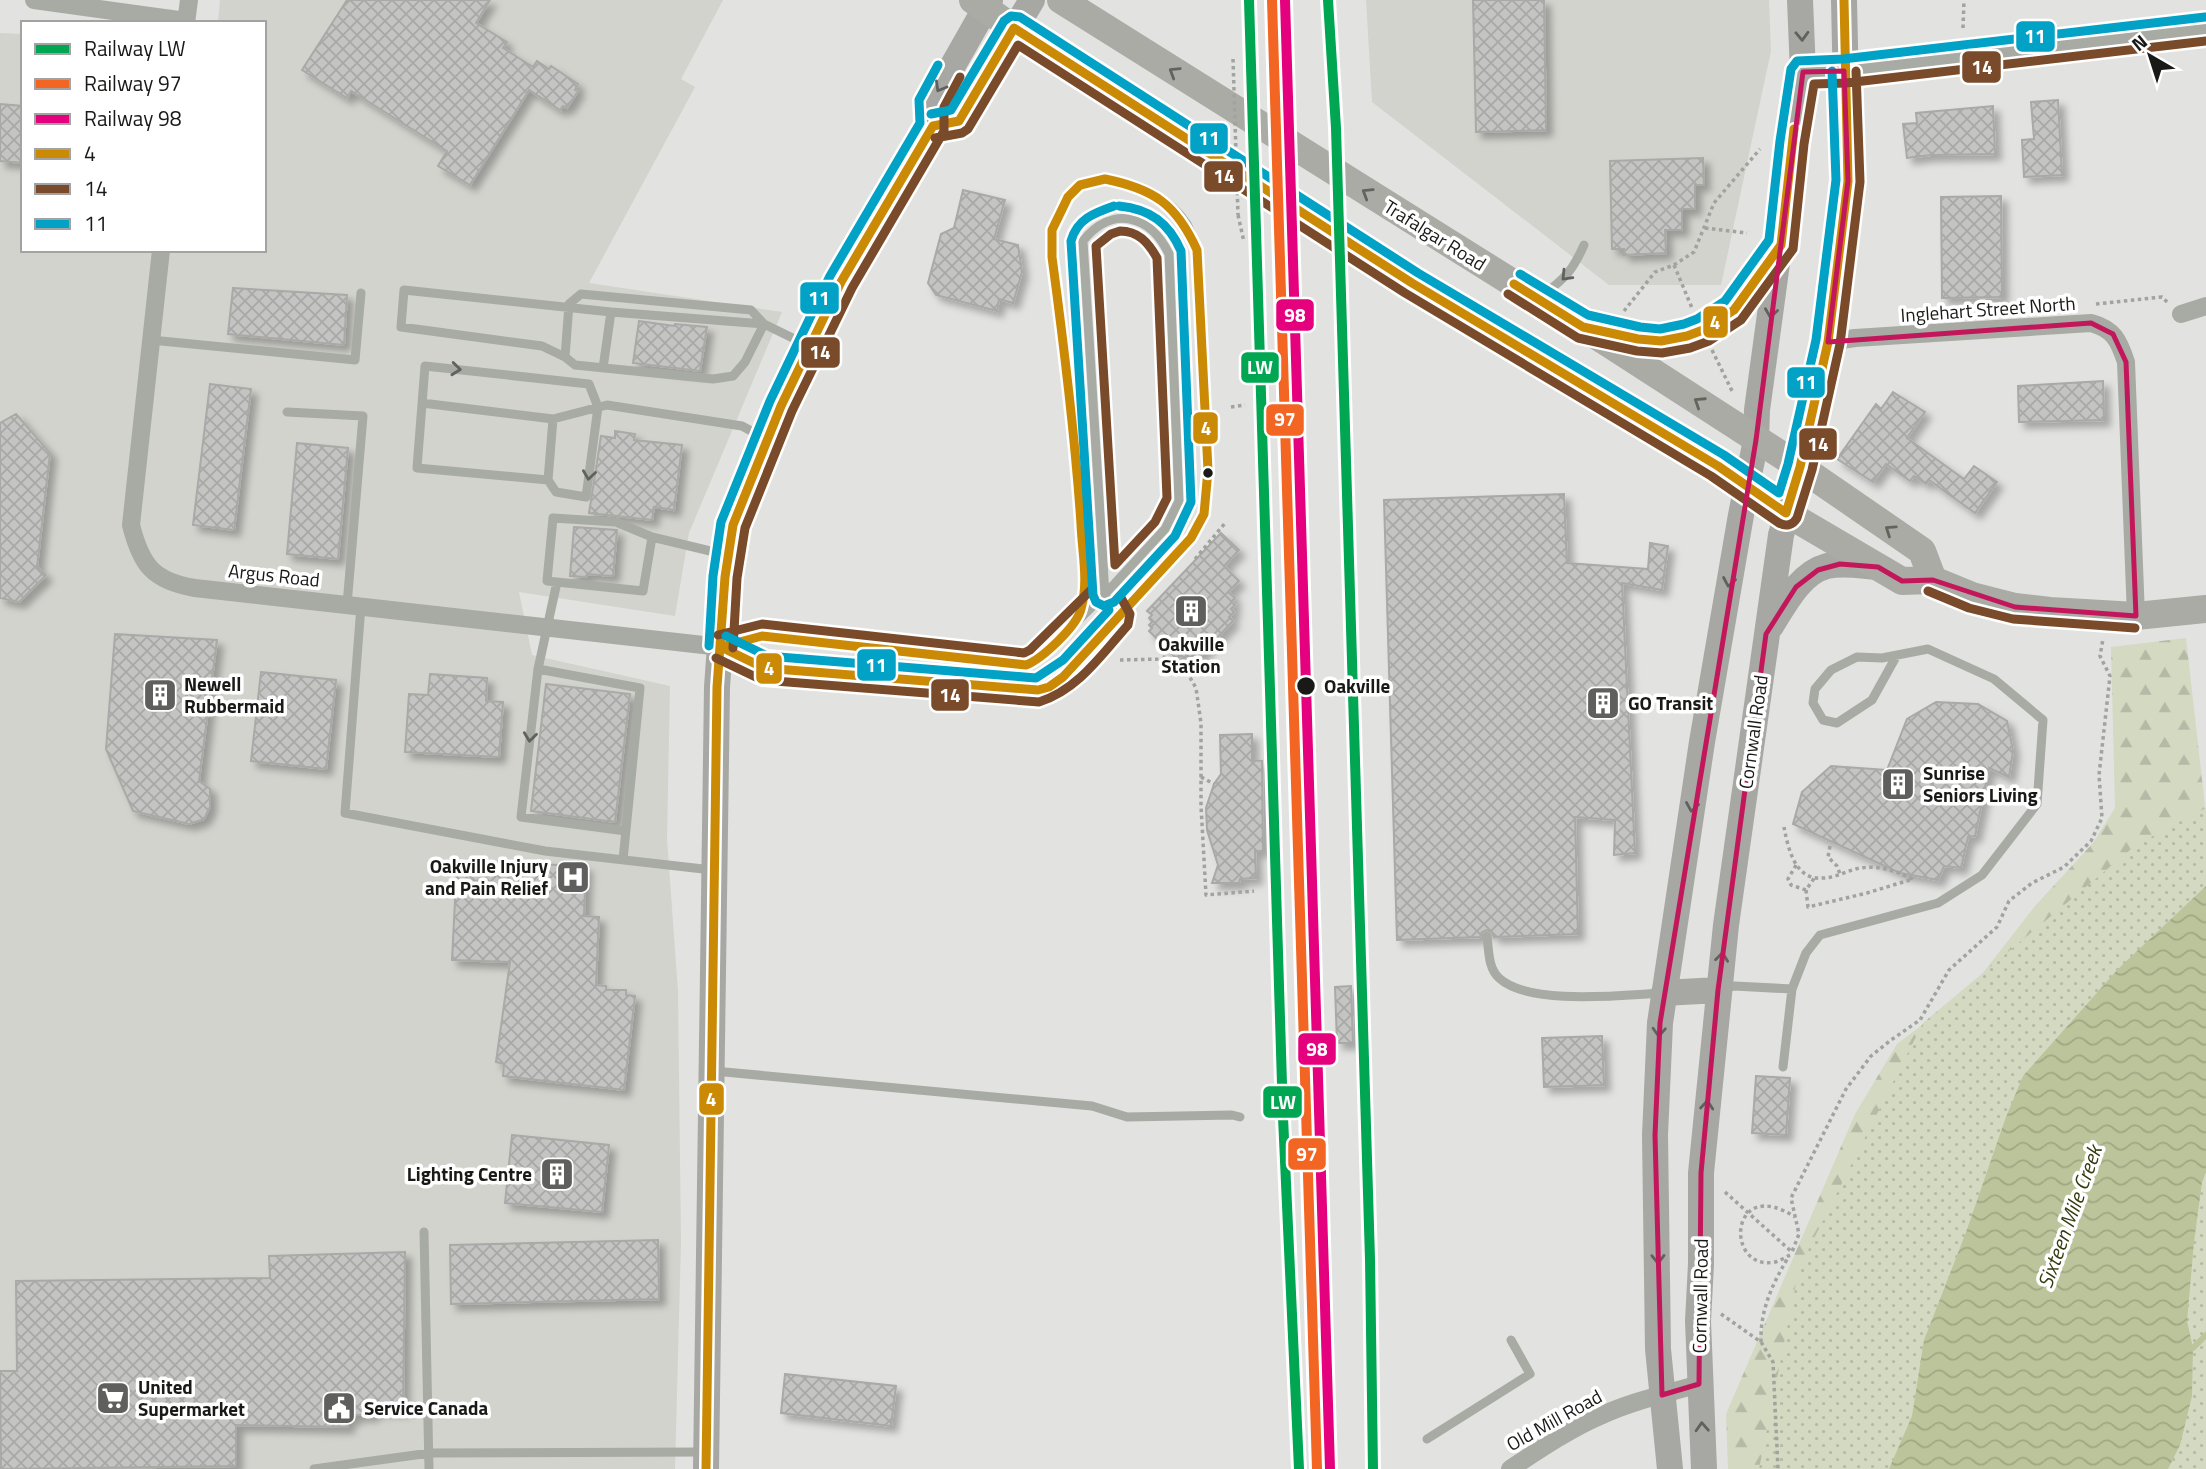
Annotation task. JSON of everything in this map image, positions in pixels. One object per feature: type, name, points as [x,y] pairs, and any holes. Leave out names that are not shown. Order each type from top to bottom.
[{"type":"main road","points":[[933,126],[959,121],[1032,0]]},
{"type":"main road","name":"Trafalgar Road","points":[[1061,0],[1583,327],[1800,467],[1922,551],[1933,579]]},
{"type":"main road","points":[[1670,1469],[1658,1349],[1655,1135],[1660,1023],[1702,742],[1756,440],[1757,410],[1803,72],[1800,0]]},
{"type":"main road","name":"Cornwall Road","points":[[1704,1469],[1699,1384],[1701,1172],[1718,990],[1766,634],[1786,513],[1800,467],[1828,342],[1848,180],[1844,0]]},
{"type":"main road","points":[[706,1460],[717,687],[733,525],[781,406],[841,282],[933,126],[931,104],[983,3],[1014,28],[1412,283],[1718,466],[1786,513],[1902,581],[1933,579],[1972,596],[2014,607],[2136,616],[2206,609]]},
{"type":"main road","points":[[1583,327],[1637,339],[1661,341],[1703,330],[1734,310],[1781,245]]},
{"type":"main road","points":[[1766,634],[1796,587],[1811,574],[1826,566],[1840,564],[1878,568]]},
{"type":"main road","points":[[1664,993],[1718,990]]},
{"type":"street","points":[[34,0],[179,21]]},
{"type":"street","points":[[186,21],[189,0]]},
{"type":"street","points":[[1803,72],[1844,71],[2206,29]]},
{"type":"street","name":"Argus Road","points":[[161,252],[131,525],[137,550],[146,565],[161,579],[177,585],[721,647]]},
{"type":"street","points":[[2180,314],[2206,306]]},
{"type":"street","name":"Inglehart Street North","points":[[1828,342],[2091,323],[2105,326],[2120,345],[2126,362],[2136,616]]},
{"type":"street","name":"Old Mill Road","points":[[1510,1469],[1600,1415],[1699,1384]]},
{"type":"lane","points":[[721,647],[764,668],[1038,690],[1049,687],[1063,677],[1191,538],[1204,514],[1208,470],[1197,250],[1187,225],[1164,200],[1134,184],[1105,179],[1080,185],[1068,197],[1052,230],[1052,257],[1077,452],[1085,585],[1082,611],[1078,619]]},
{"type":"lane","points":[[721,647],[762,636],[1026,665],[1037,661],[1105,594],[1165,529],[1179,501],[1168,254],[1162,241],[1152,230],[1136,219],[1118,218],[1094,226],[1083,241],[1105,594],[1118,618]]},
{"type":"lane","points":[[1538,299],[1563,281],[1574,268],[1584,245]]},
{"type":"lane","points":[[764,324],[745,362],[733,376],[713,379],[575,365],[542,346],[401,327],[404,289],[569,309],[764,324],[810,346]]},
{"type":"lane","points":[[151,340],[355,360],[361,293]]},
{"type":"lane","points":[[565,357],[569,304],[581,294],[751,310],[764,324]]},
{"type":"lane","points":[[603,368],[611,313]]},
{"type":"lane","points":[[548,480],[417,468],[425,366],[589,384],[598,407],[586,497],[556,492],[548,480],[553,419]]},
{"type":"lane","points":[[422,403],[553,419],[607,405],[742,426],[768,439]]},
{"type":"lane","points":[[287,412],[363,416],[345,813],[545,851],[714,870]]},
{"type":"lane","points":[[652,537],[643,592],[547,581],[552,518],[616,522],[652,537],[729,555]]},
{"type":"lane","points":[[558,582],[538,669],[521,817],[626,831]]},
{"type":"lane","points":[[1783,1067],[1792,989],[1806,953],[1820,935],[1938,903],[1982,875],[2037,804],[2043,720],[1994,679],[1928,649],[1897,655],[1882,658],[1857,657],[1831,670],[1815,689],[1813,703],[1823,720],[1837,723],[1872,700],[1897,655]]},
{"type":"lane","points":[[538,669],[640,688],[623,860]]},
{"type":"lane","points":[[1487,937],[1490,962],[1497,977],[1516,988],[1537,995],[1664,993]]},
{"type":"lane","points":[[1718,990],[1734,986],[1792,989]]},
{"type":"lane","points":[[712,1071],[1092,1106],[1127,1117],[1240,1117]]},
{"type":"lane","points":[[424,1233],[429,1469]]},
{"type":"lane","points":[[1427,1439],[1530,1374],[1511,1340]]},
{"type":"lane","points":[[314,1469],[430,1453],[706,1460]]},
{"type":"path","points":[[1963,28],[1964,0]]},
{"type":"path","points":[[1233,59],[1238,215],[1244,242]]},
{"type":"path","points":[[1621,314],[1655,272],[1674,265],[1694,252],[1714,203],[1760,149]]},
{"type":"path","points":[[1706,228],[1746,233]]},
{"type":"path","points":[[1674,265],[1695,315]]},
{"type":"path","points":[[2091,323],[2096,302],[2162,297],[2180,314]]},
{"type":"path","points":[[1707,338],[1735,398]]},
{"type":"path","points":[[1231,407],[1245,405]]},
{"type":"path","points":[[1761,1342],[1760,1322],[1773,1284],[1791,1254],[1799,1234],[1791,1198],[1846,1089],[1871,1056],[1920,1020],[1949,970],[1997,927],[2009,901],[2032,883],[2064,866],[2091,841],[2102,818],[2099,775],[2110,676],[2100,656],[2103,640],[2136,616]]},
{"type":"path","points":[[1164,659],[1166,648]]},
{"type":"path","points":[[1120,660],[1164,659],[1178,665],[1188,674],[1196,688],[1201,723],[1206,895],[1254,891]]},
{"type":"path","points":[[1201,777],[1214,784]]},
{"type":"path","points":[[1784,827],[1788,851],[1796,865],[1805,873],[1822,879],[1861,868],[1887,868],[1913,879],[1808,907],[1806,890],[1815,877]]},
{"type":"path","points":[[1830,846],[1828,857],[1838,866],[1840,874]]},
{"type":"path","points":[[1796,865],[1788,879],[1791,885],[1806,890]]},
{"type":"path","points":[[1721,1188],[1791,1254]]},
{"type":"path","points":[[1791,1254],[1774,1262],[1751,1256],[1742,1246],[1739,1231],[1746,1214],[1768,1205],[1780,1207],[1795,1217]]},
{"type":"path","points":[[1719,1313],[1761,1342],[1773,1362],[1778,1469]]},
{"type":"highlighted area","points":[[1844,71],[1848,181],[1828,342],[2091,323],[2113,334],[2126,362],[2136,616],[2015,607],[1933,580],[1902,581],[1878,567],[1840,564],[1818,570],[1796,587],[1766,634],[1718,990],[1701,1173],[1699,1384],[1662,1395],[1655,1135],[1660,1023],[1756,440],[1803,72]]},
{"type":"shaded area","points":[[220,0],[723,0],[681,79],[695,87],[589,283],[782,312],[689,533],[675,616],[519,592],[532,655],[670,686],[667,839],[678,991],[681,1242],[675,1469],[0,1469],[0,33],[21,34],[21,252],[266,252],[266,21],[218,21]]},
{"type":"shaded area","points":[[1366,0],[1769,0],[1771,51],[1721,285],[1609,285],[1372,102]]},
{"type":"green space","points":[[2186,638],[2206,815],[1889,1469],[1728,1469],[1726,1414],[1855,1114],[1897,1044],[1972,987],[2035,906],[2093,843],[2115,808],[2111,647]]},
{"type":"green space","points":[[2206,808],[2206,1469],[1759,1469],[1799,1268],[1923,1023],[2136,845]]},
{"type":"water","name":"Sixteen Mile Creek","points":[[2206,886],[2206,1172],[2202,1182],[2194,1242],[2187,1321],[2193,1348],[2192,1396],[2180,1445],[2168,1469],[1889,1469],[1912,1416],[1924,1340],[2023,1076],[2118,969]]},
{"type":"building","points":[[347,0],[490,0],[476,23],[507,42],[503,48],[533,67],[537,61],[549,69],[551,66],[578,84],[575,90],[578,91],[567,108],[563,106],[560,110],[529,90],[470,185],[438,166],[447,151],[351,91],[347,98],[302,70]]},
{"type":"building","points":[[1473,0],[1544,0],[1546,130],[1476,132]]},
{"type":"building","points":[[2058,100],[2062,175],[2024,177],[2022,140],[2034,139],[2031,102]]},
{"type":"building","points":[[0,104],[21,106],[21,163],[0,161]]},
{"type":"building","points":[[1993,106],[1995,154],[1907,158],[1903,124],[1917,123],[1916,113]]},
{"type":"building","points":[[1703,158],[1704,185],[1695,185],[1695,209],[1682,209],[1682,230],[1665,230],[1666,253],[1624,255],[1624,249],[1612,249],[1610,161]]},
{"type":"building","points":[[963,190],[1005,200],[994,239],[1018,245],[1022,272],[1013,303],[999,299],[997,311],[936,295],[928,283],[941,234],[954,228]]},
{"type":"building","points":[[2001,196],[2002,297],[1942,298],[1941,197]]},
{"type":"building","points":[[233,288],[347,295],[344,345],[228,334]]},
{"type":"building","points":[[639,321],[707,327],[700,371],[633,363]]},
{"type":"building","points":[[2103,381],[2104,420],[2019,422],[2018,386]]},
{"type":"building","points":[[210,384],[251,389],[234,530],[193,525]]},
{"type":"building","points":[[1893,392],[1925,412],[1907,438],[1964,479],[1974,466],[1997,482],[1975,513],[1929,480],[1926,484],[1914,476],[1910,481],[1886,464],[1873,482],[1837,459],[1876,404],[1881,409]]},
{"type":"building","points":[[16,414],[50,453],[37,567],[46,575],[19,602],[0,598],[0,423]]},
{"type":"building","points":[[615,431],[635,434],[634,440],[682,445],[674,510],[654,507],[652,520],[589,513],[601,436],[615,438]]},
{"type":"building","points":[[297,443],[348,448],[338,559],[287,554]]},
{"type":"building","points":[[1564,494],[1567,563],[1648,569],[1650,543],[1668,546],[1662,590],[1622,583],[1635,853],[1614,855],[1615,820],[1575,817],[1578,934],[1494,937],[1492,932],[1487,930],[1482,932],[1480,937],[1397,940],[1384,500]]},
{"type":"building","points":[[574,527],[617,530],[613,576],[570,576]]},
{"type":"building","name":"Oakville Station","points":[[1221,533],[1239,550],[1224,566],[1239,581],[1228,592],[1235,598],[1231,602],[1235,605],[1231,609],[1234,612],[1229,617],[1233,621],[1198,658],[1194,654],[1191,658],[1181,655],[1177,659],[1149,631],[1152,622],[1149,618],[1152,615],[1147,611]]},
{"type":"building","name":"Newell Rubbermaid","points":[[115,634],[217,640],[199,781],[210,789],[210,807],[204,819],[189,824],[133,811],[106,749]]},
{"type":"building","points":[[261,672],[336,680],[326,769],[251,761]]},
{"type":"building","points":[[430,674],[487,678],[486,701],[503,702],[499,757],[405,752],[409,694],[428,695]]},
{"type":"building","points":[[546,684],[630,694],[615,822],[531,811]]},
{"type":"building","name":"Sunrise Seniors Living","points":[[1936,702],[1978,704],[2007,721],[2013,751],[2009,777],[1989,768],[1975,836],[1968,837],[1961,868],[1944,866],[1938,880],[1900,873],[1793,824],[1802,792],[1831,766],[1887,770],[1907,719]]},
{"type":"building","name":"Oakville Station","points":[[1252,734],[1252,760],[1262,761],[1263,851],[1255,851],[1256,878],[1240,879],[1239,883],[1212,883],[1218,865],[1207,830],[1206,808],[1214,784],[1221,774],[1220,735]]},
{"type":"building","points":[[457,861],[586,866],[584,916],[599,917],[596,985],[606,986],[606,990],[626,990],[626,995],[635,996],[624,1090],[503,1076],[504,1064],[496,1062],[510,962],[452,960]]},
{"type":"building","points":[[1351,986],[1353,1043],[1337,1043],[1335,987]]},
{"type":"building","points":[[1602,1036],[1604,1085],[1544,1087],[1542,1038]]},
{"type":"building","points":[[1756,1076],[1790,1078],[1786,1135],[1752,1133]]},
{"type":"building","name":"Lighting Centre","points":[[512,1135],[609,1145],[602,1212],[505,1203]]},
{"type":"building","points":[[658,1240],[659,1299],[451,1304],[450,1245]]},
{"type":"building","name":"United Supermarket","points":[[405,1252],[403,1410],[373,1410],[373,1415],[354,1415],[354,1419],[348,1418],[348,1427],[236,1425],[236,1466],[1,1469],[0,1371],[17,1371],[16,1281],[270,1278],[269,1256]]},
{"type":"building","points":[[785,1374],[896,1386],[891,1426],[781,1413]]},
{"type":"waterway","points":[[2193,1348],[2206,1335]]},
{"type":"rail line","name":"LW","points":[[1249,0],[1283,1117],[1299,1469]]},
{"type":"rail line","name":"97","points":[[1272,0],[1317,1469]]},
{"type":"rail line","name":"98","points":[[1285,0],[1330,1469]]},
{"type":"rail line","name":"LW","points":[[1328,0],[1336,128],[1370,1259],[1373,1469]]},
{"type":"transit line","name":"4","points":[[706,1469],[717,687],[725,577],[733,525],[781,406],[841,282],[933,126],[959,121],[1014,28],[1412,283],[1718,466],[1786,513],[1800,467],[1828,342],[1848,181],[1844,0]]},
{"type":"transit line","name":"11","points":[[931,114],[951,110],[1004,21],[1011,16],[1020,17],[1418,273],[1724,455],[1779,493],[1816,340],[1836,180],[1832,71]]},
{"type":"transit line","name":"11","points":[[1520,274],[1588,315],[1660,329],[1684,324],[1725,301],[1769,240],[1791,69],[1797,61],[1843,59],[2205,17]]},
{"type":"transit line","name":"14","points":[[1508,294],[1578,338],[1637,351],[1662,353],[1690,348],[1709,341],[1741,320],[1793,249],[1804,144],[1814,84],[1846,83],[2206,41]]},
{"type":"transit line","name":"14","points":[[935,138],[962,133],[968,129],[1018,45],[1405,293],[1711,476],[1779,523],[1787,525],[1797,518],[1812,470],[1840,344],[1860,182],[1856,71]]},
{"type":"transit line","name":"11","points":[[709,646],[713,576],[721,522],[770,401],[830,276],[920,123],[919,100],[938,65]]},
{"type":"transit line","name":"14","points":[[733,648],[737,578],[745,528],[792,411],[852,288],[944,131],[944,107],[960,77]]},
{"type":"transit line","name":"4","points":[[1514,284],[1583,327],[1661,341],[1703,330],[1734,310],[1781,245],[1794,129]]},
{"type":"transit line","name":"4","points":[[1105,179],[1137,188],[1162,201],[1181,221],[1197,250],[1208,470],[1204,514],[1191,538],[1063,677],[1049,687],[1038,690],[764,668],[721,647],[762,636],[1026,665],[1041,656],[1066,633],[1081,609],[1085,578],[1079,491],[1052,257],[1052,230],[1068,197],[1080,185],[1105,179]]},
{"type":"transit line","name":"11","points":[[1114,206],[1093,214],[1082,222],[1071,241],[1093,595],[1096,602],[1104,606],[1114,602],[1175,536],[1191,502],[1181,251],[1171,233],[1157,219],[1140,210],[1119,206]]},
{"type":"transit line","name":"14","points":[[1120,231],[1142,238],[1157,258],[1167,498],[1155,522],[1115,565],[1096,246],[1111,234],[1120,231]]},
{"type":"transit line","name":"14","points":[[718,635],[762,624],[1024,653],[1092,589]]},
{"type":"transit line","name":"14","points":[[1928,591],[1969,608],[2013,619],[2135,628]]},
{"type":"transit line","name":"14","points":[[716,658],[762,680],[1039,702],[1066,689],[1077,680],[1128,625],[1130,614],[1120,596]]},
{"type":"transit line","name":"11","points":[[726,636],[767,656],[1036,678],[1063,660],[1109,610]]},
{"type":"place","name":"Oakville Station","points":[[1191,611]]},
{"type":"place","name":"Oakville","points":[[1306,686]]},
{"type":"place","name":"Newell Rubbermaid","points":[[160,695]]},
{"type":"place","name":"GO Transit","points":[[1603,703]]},
{"type":"place","name":"Sunrise Seniors Living","points":[[1898,784]]},
{"type":"place","name":"Oakville Injury and Pain Relief","points":[[573,877]]},
{"type":"place","name":"Lighting Centre","points":[[557,1174]]},
{"type":"place","name":"United Supermarket","points":[[113,1398]]},
{"type":"place","name":"Service Canada","points":[[339,1408]]}]
